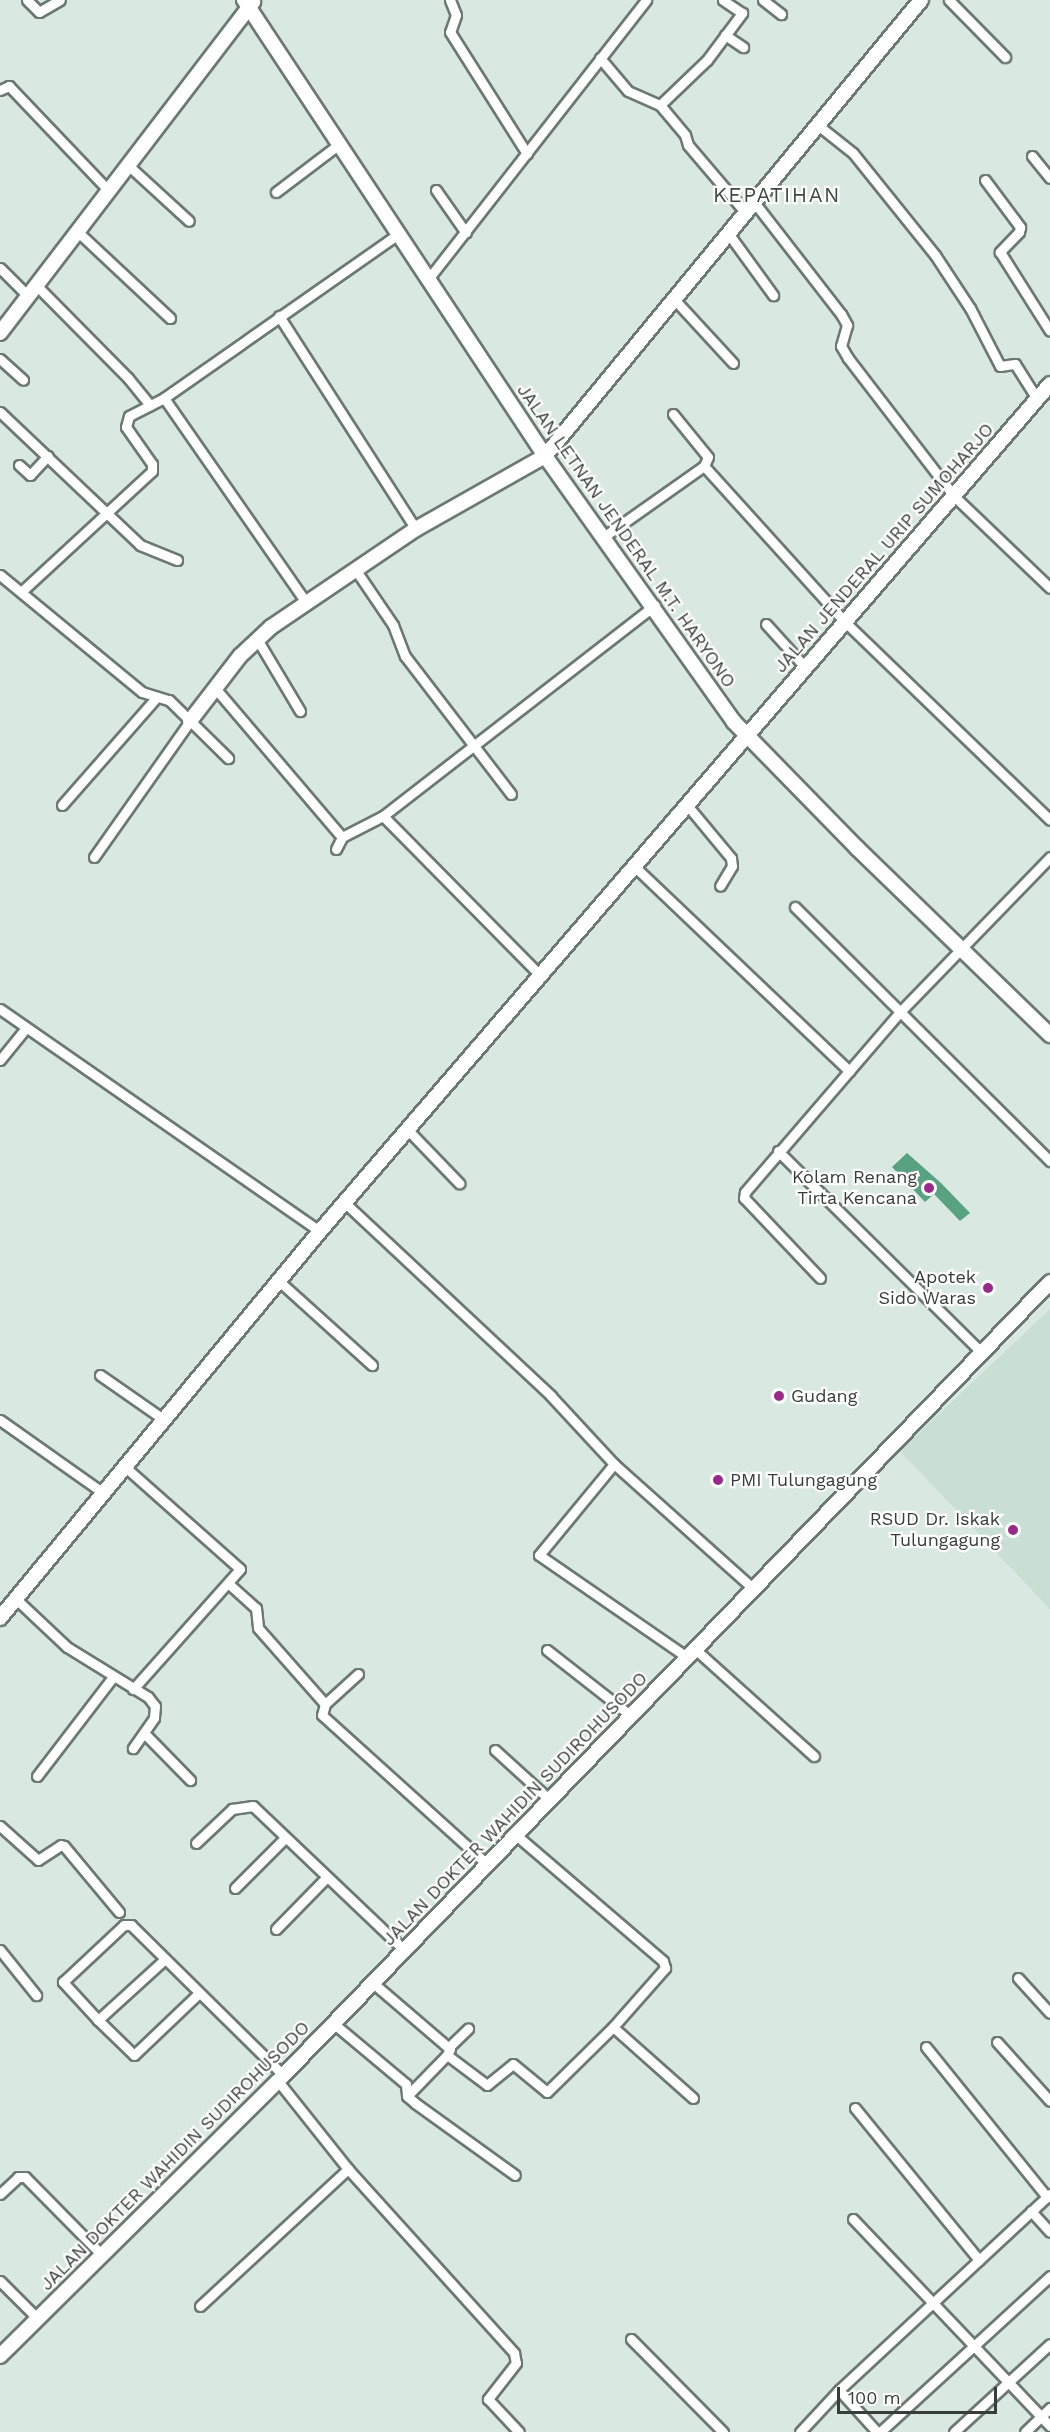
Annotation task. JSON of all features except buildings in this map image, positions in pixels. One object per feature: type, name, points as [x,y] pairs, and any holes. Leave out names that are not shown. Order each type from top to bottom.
[{"type":"street","points":[[27,0],[39,12],[60,0]]},
{"type":"street","points":[[450,0],[456,15],[450,32],[527,154]]},
{"type":"street","points":[[429,278],[646,0]]},
{"type":"street","points":[[660,105],[707,60],[742,13],[723,0]]},
{"type":"street","points":[[763,0],[781,14]]},
{"type":"street","points":[[94,857],[190,721],[257,639],[355,569],[416,529],[545,456],[921,0]]},
{"type":"street","points":[[949,0],[1005,57]]},
{"type":"street","points":[[0,333],[129,166],[249,2]]},
{"type":"street","name":"JALAN LETNAN JENDERAL M.T. HARYONO","points":[[249,2],[338,145],[429,278],[545,456],[602,538],[655,605],[746,737],[1050,1035]]},
{"type":"street","points":[[725,35],[743,47]]},
{"type":"street","points":[[600,58],[628,91],[660,105],[685,135],[688,145],[750,207],[841,314],[846,325],[841,346],[848,358],[953,495],[1050,588]]},
{"type":"street","points":[[0,90],[9,86],[109,191]]},
{"type":"street","points":[[819,126],[853,153],[935,255],[970,308],[1000,366],[1016,364],[1037,399]]},
{"type":"street","points":[[276,192],[338,145]]},
{"type":"street","points":[[1032,156],[1050,178]]},
{"type":"street","points":[[129,166],[189,220]]},
{"type":"street","points":[[985,180],[1020,227],[1020,232],[1000,252],[1050,331]]},
{"type":"street","points":[[436,189],[466,233]]},
{"type":"street","points":[[78,232],[170,318]]},
{"type":"street","points":[[728,233],[773,295]]},
{"type":"street","points":[[21,592],[152,471],[152,464],[125,423],[135,411],[164,398],[279,315],[398,234]]},
{"type":"street","points":[[0,268],[32,291],[128,378],[150,405]]},
{"type":"street","points":[[674,299],[733,363]]},
{"type":"street","points":[[279,315],[416,529]]},
{"type":"street","points":[[0,359],[23,380]]},
{"type":"street","name":"JALAN JENDERAL URIP SUMOHARJO","points":[[0,1618],[344,1202],[542,977],[844,621],[1050,384]]},
{"type":"street","points":[[164,398],[307,604]]},
{"type":"street","points":[[0,412],[108,510],[140,544],[177,560]]},
{"type":"street","points":[[602,538],[704,466],[708,457],[673,414]]},
{"type":"street","points":[[19,465],[30,475],[48,456]]},
{"type":"street","points":[[704,466],[844,621],[1050,820]]},
{"type":"street","points":[[355,569],[393,625],[405,656],[473,748],[511,794]]},
{"type":"street","points":[[0,575],[154,699],[169,700],[228,758]]},
{"type":"street","points":[[336,849],[342,837],[383,816],[655,605]]},
{"type":"street","points":[[766,624],[805,667]]},
{"type":"street","points":[[257,639],[300,711]]},
{"type":"street","points":[[215,688],[342,837]]},
{"type":"street","points":[[62,805],[154,699]]},
{"type":"street","points":[[687,805],[731,858],[732,866],[720,886]]},
{"type":"street","points":[[383,816],[542,977]]},
{"type":"street","points":[[820,1278],[744,1198],[778,1151],[899,1013],[1050,857]]},
{"type":"street","points":[[635,867],[849,1071]]},
{"type":"street","points":[[795,907],[1050,1161]]},
{"type":"street","points":[[0,1009],[320,1231]]},
{"type":"street","points":[[0,1060],[26,1028]]},
{"type":"street","points":[[408,1130],[459,1183]]},
{"type":"street","points":[[778,1151],[982,1353]]},
{"type":"street","points":[[344,1202],[551,1396],[614,1464],[754,1589]]},
{"type":"street","points":[[280,1282],[372,1365]]},
{"type":"street","name":"JALAN DOKTER WAHIDIN SUDIROHUSODO","points":[[0,2355],[373,1983],[1050,1282]]},
{"type":"street","points":[[100,1375],[163,1419]]},
{"type":"street","points":[[0,1420],[102,1492]]},
{"type":"street","points":[[614,1464],[539,1555],[691,1653],[814,1756]]},
{"type":"street","points":[[124,1466],[239,1567],[240,1571],[133,1689]]},
{"type":"street","points":[[229,1584],[256,1608],[258,1628],[325,1704]]},
{"type":"street","points":[[16,1599],[67,1647],[133,1689],[155,1706],[154,1718],[133,1748]]},
{"type":"street","points":[[547,1650],[630,1715]]},
{"type":"street","points":[[358,1674],[325,1704],[321,1710],[326,1719],[487,1864]]},
{"type":"street","points":[[37,1776],[113,1677]]},
{"type":"street","points":[[144,1733],[190,1780]]},
{"type":"street","points":[[495,1750],[550,1800]]},
{"type":"street","points":[[196,1843],[232,1809],[245,1804],[285,1838],[404,1950]]},
{"type":"street","points":[[0,1826],[38,1860],[61,1845],[64,1846],[119,1912]]},
{"type":"street","points":[[373,1983],[487,2085],[513,2064],[547,2092],[614,2027],[664,1968],[664,1962],[516,1835]]},
{"type":"street","points":[[235,1888],[285,1838]]},
{"type":"street","points":[[276,1929],[326,1878]]},
{"type":"street","points":[[198,1994],[134,2055],[63,1982],[124,1925],[131,1924],[280,2078],[348,2169],[514,2353],[516,2362],[488,2399],[519,2432]]},
{"type":"street","points":[[0,1950],[36,1995]]},
{"type":"street","points":[[98,2020],[165,1959]]},
{"type":"street","points":[[1018,1978],[1050,2013]]},
{"type":"street","points":[[333,2023],[406,2084],[407,2096],[515,2175]]},
{"type":"street","points":[[614,2027],[693,2098]]},
{"type":"street","points":[[407,2096],[468,2029]]},
{"type":"street","points":[[996,2042],[1050,2101]]},
{"type":"street","points":[[800,2432],[839,2390],[1048,2195],[926,2047]]},
{"type":"street","points":[[855,2108],[979,2260]]},
{"type":"street","points":[[200,2306],[348,2169]]},
{"type":"street","points":[[0,2194],[18,2177],[25,2177],[101,2254]]},
{"type":"street","points":[[1031,2211],[1050,2232]]},
{"type":"street","points":[[853,2219],[1050,2426]]},
{"type":"street","points":[[839,2390],[879,2432],[1050,2276]]},
{"type":"street","points":[[0,2281],[38,2319]]},
{"type":"street","points":[[631,2339],[723,2432]]},
{"type":"street","points":[[954,2432],[1050,2344]]},
{"type":"street","points":[[1025,2432],[1050,2408]]},
{"type":"shaded area","name":"Kolam Renang Tirta Kencana","points":[[907,1153],[970,1213],[960,1221],[934,1194],[925,1202],[892,1167]]},
{"type":"shaded area","name":"RSUD Dr. Iskak Tulungagung","points":[[1050,1309],[1050,1609],[900,1451]]},
{"type":"place","name":"Kolam Renang Tirta Kencana","points":[[929,1188]]},
{"type":"place","name":"Apotek Sido Waras","points":[[988,1288]]},
{"type":"place","name":"Gudang","points":[[779,1396]]},
{"type":"place","name":"PMI Tulungagung","points":[[718,1480]]},
{"type":"place","name":"RSUD Dr. Iskak Tulungagung","points":[[1013,1530]]},
{"type":"district","name":"KEPATIHAN","points":[[777,195]]}]
